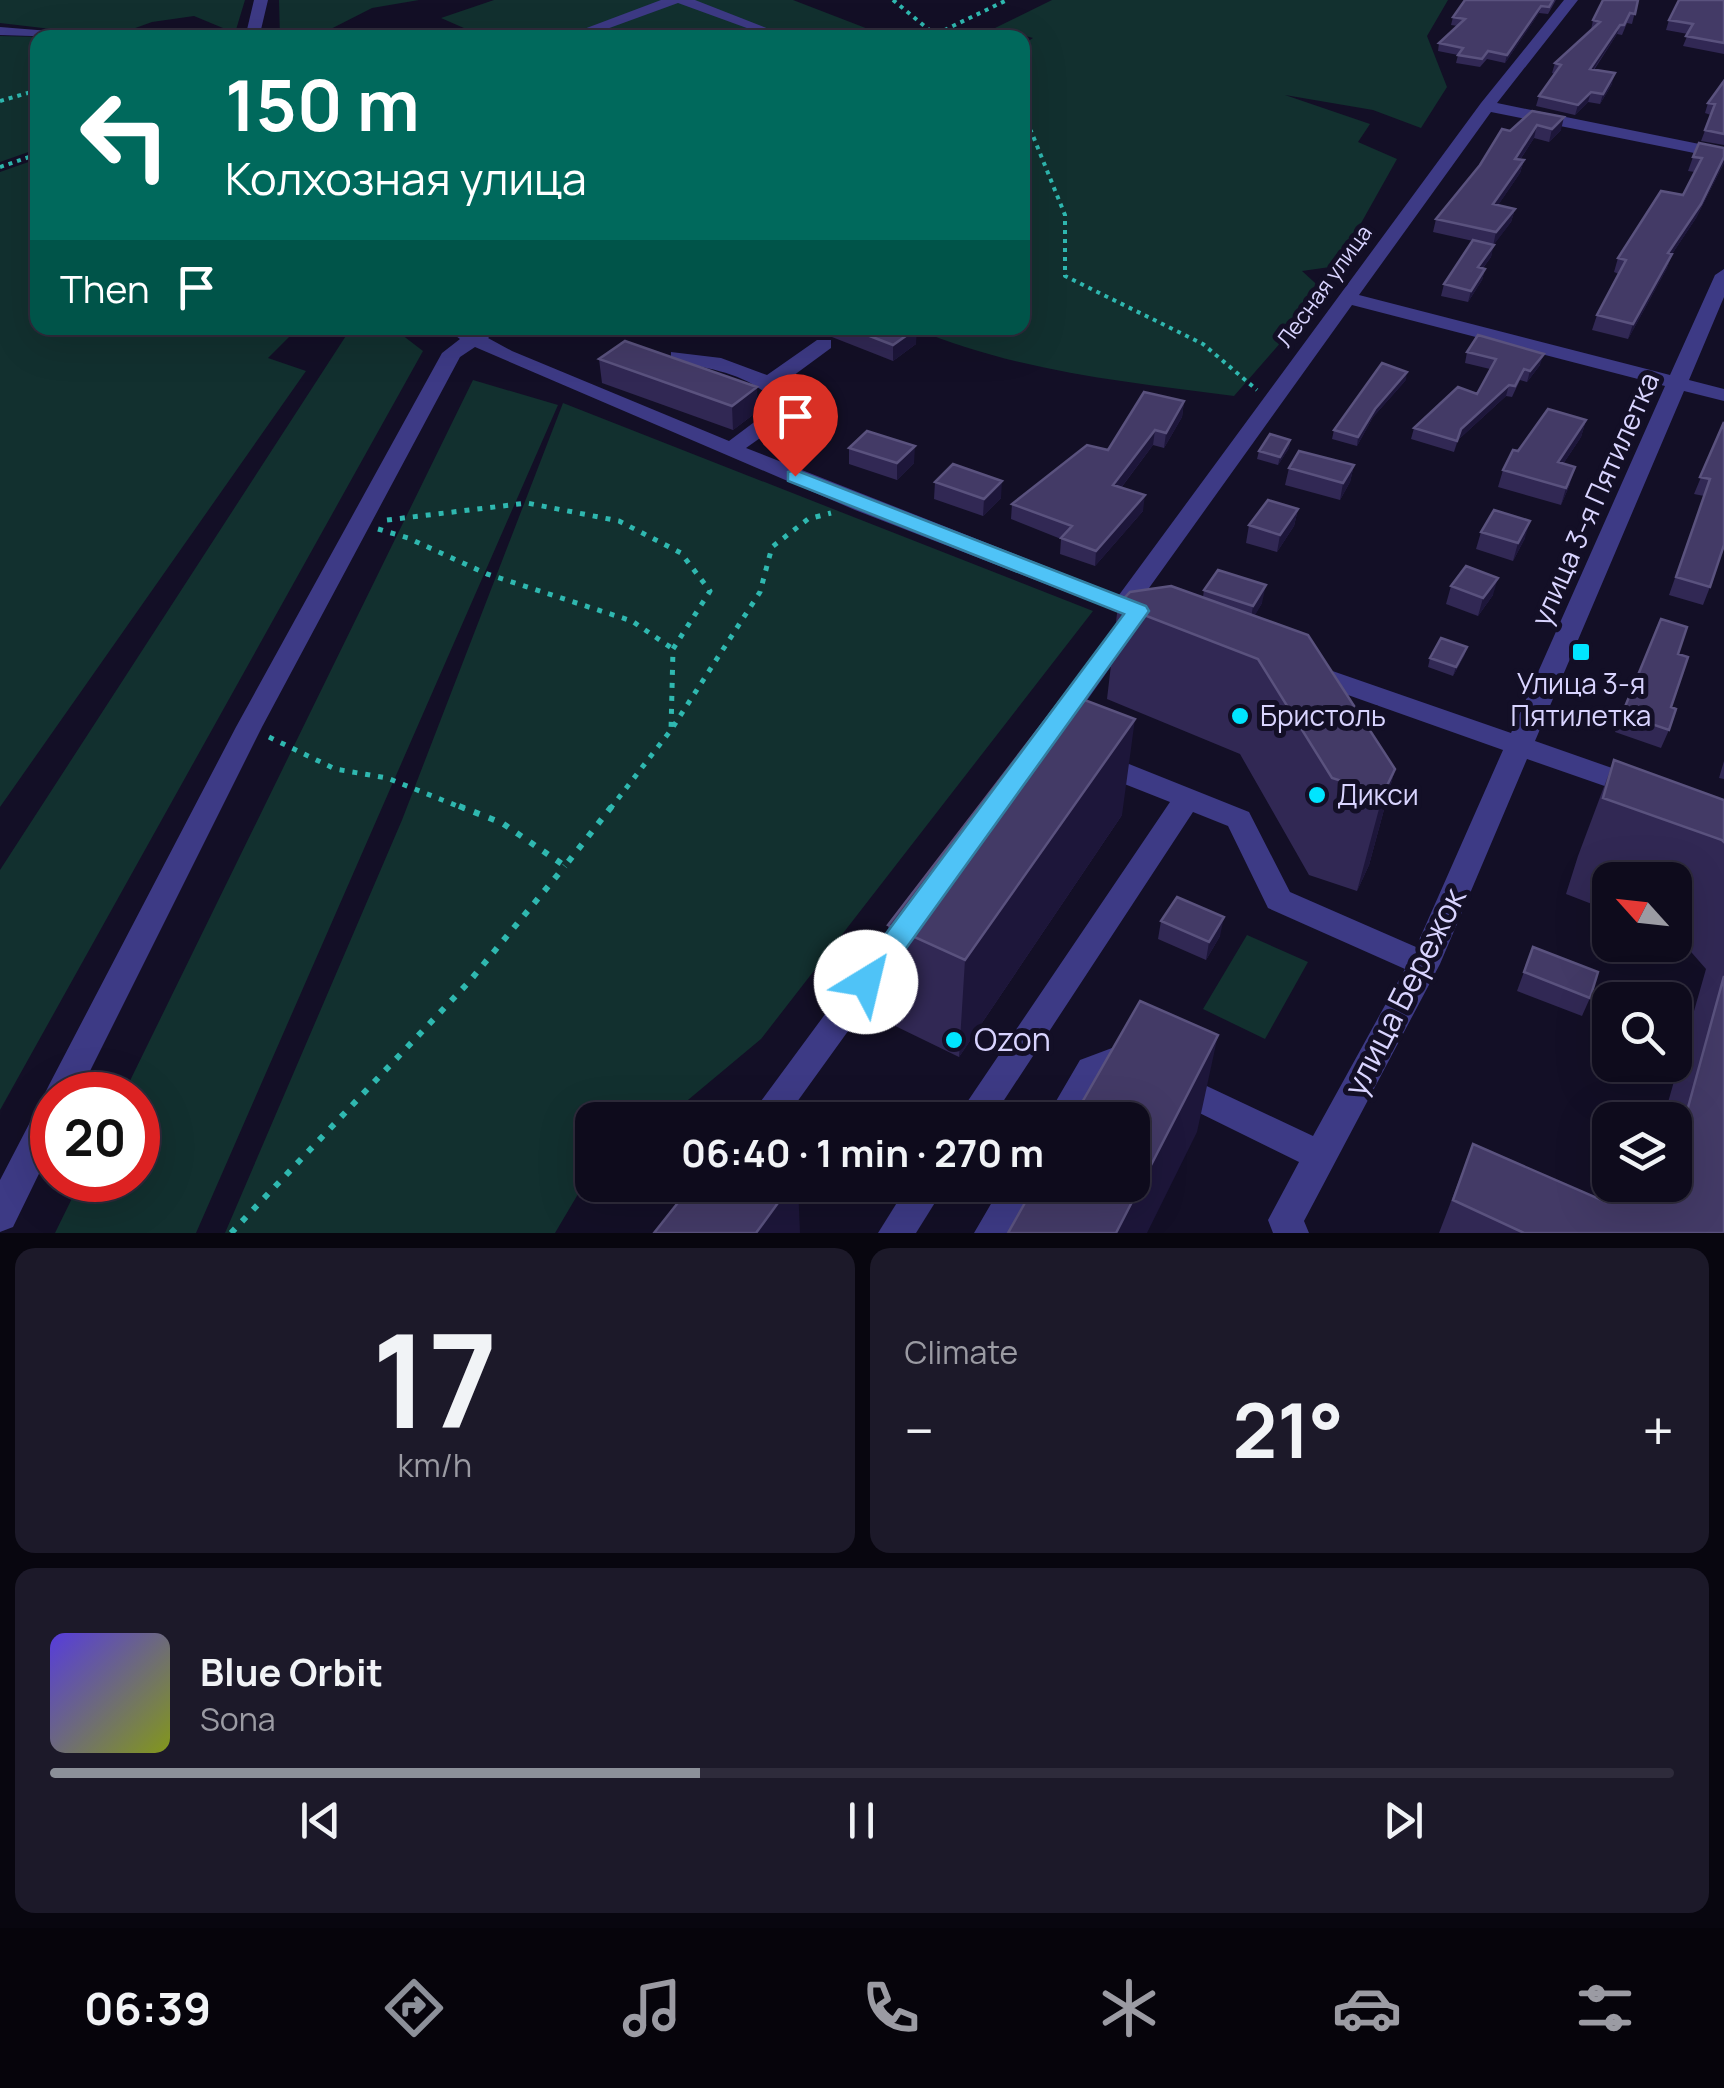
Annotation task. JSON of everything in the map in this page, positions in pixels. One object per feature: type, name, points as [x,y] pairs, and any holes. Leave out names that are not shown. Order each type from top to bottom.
[{"type":"street","points":[[254,30],[262,0]]},
{"type":"street","points":[[590,30],[674,0]]},
{"type":"street","points":[[682,0],[762,30]]},
{"type":"street","name":"Лесная улица","points":[[1187,798],[1044,741],[1271,401],[1487,106],[1571,0]]},
{"type":"street","points":[[0,31],[30,33]]},
{"type":"street","points":[[1487,106],[1724,154]]},
{"type":"street","name":"улица 3-я Пятилетка","points":[[1520,746],[1724,275]]},
{"type":"street","points":[[1346,298],[1724,396]]},
{"type":"street","points":[[74,1072],[249,727],[452,353],[468,335]]},
{"type":"street","points":[[481,335],[730,450],[1174,624]]},
{"type":"street","points":[[770,382],[824,344]]},
{"type":"street","points":[[678,356],[710,361],[770,382],[784,399],[782,411],[730,450]]},
{"type":"street","points":[[1282,662],[1668,799]]},
{"type":"street","name":"улица Бережок","points":[[1284,1229],[1424,964],[1520,746]]},
{"type":"street","points":[[984,1102],[1187,798],[1238,819],[1278,900],[1424,964]]},
{"type":"street","points":[[777,1102],[928,898]]},
{"type":"street","points":[[1073,1102],[1092,1070],[1120,1059],[1321,1156]]},
{"type":"street","points":[[0,1216],[30,1156]]},
{"type":"street","points":[[896,1233],[917,1202]]},
{"type":"street","points":[[992,1233],[1011,1202]]},
{"type":"path","points":[[893,0],[930,30]]},
{"type":"path","points":[[948,30],[1006,0]]},
{"type":"path","points":[[0,101],[30,92]]},
{"type":"path","points":[[1030,129],[1065,215],[1065,276],[1202,344],[1271,401]]},
{"type":"path","points":[[0,167],[30,157]]},
{"type":"path","points":[[360,524],[527,503],[619,521],[681,552],[710,591],[674,650],[670,730]]},
{"type":"path","points":[[231,1233],[468,983],[566,866],[670,730],[760,592],[772,547],[808,519],[863,505]]},
{"type":"path","points":[[360,524],[408,538],[488,574],[632,621],[674,650]]},
{"type":"path","points":[[249,727],[335,769],[387,778],[502,823],[566,866]]},
{"type":"green space","points":[[0,0],[245,0],[236,30],[194,16],[152,22],[130,30],[60,30],[0,23]]},
{"type":"green space","points":[[279,0],[419,0],[372,8],[329,30],[280,30]]},
{"type":"green space","points":[[494,0],[793,0],[871,30],[468,30],[441,18]]},
{"type":"green space","points":[[1052,0],[1448,0],[1427,36],[1447,87],[1421,128],[1373,110],[1285,95],[1370,124],[1358,142],[1397,159],[1337,266],[1302,271],[1325,292],[1234,396],[1031,365],[932,335],[1030,335],[1033,38],[1030,30],[995,28]]},
{"type":"green space","points":[[0,36],[30,37],[30,151],[0,162]]},
{"type":"green space","points":[[30,161],[30,335],[291,335],[268,358],[306,371],[0,807],[0,172]]},
{"type":"green space","points":[[346,335],[402,335],[423,351],[0,1110],[0,870]]},
{"type":"green space","points":[[473,380],[558,405],[196,1233],[55,1233],[70,1202],[160,1202],[160,1072],[134,1072]]},
{"type":"green space","points":[[563,403],[1093,611],[761,1039],[686,1102],[575,1102],[575,1199],[555,1233],[225,1233],[402,820]]},
{"type":"green space","points":[[1247,935],[1308,962],[1265,1039],[1203,1009]]},
{"type":"building","points":[[1465,0],[1553,0],[1549,7],[1541,6],[1507,55],[1488,51],[1482,59],[1458,55],[1463,48],[1439,43],[1465,19],[1453,17]]},
{"type":"building","points":[[1603,0],[1638,0],[1635,14],[1630,13],[1624,25],[1620,25],[1590,69],[1615,73],[1603,94],[1591,92],[1578,105],[1539,96],[1561,65],[1555,63],[1600,22],[1593,20]]},
{"type":"building","points":[[1679,0],[1724,0],[1724,43],[1686,36],[1693,24],[1669,20]]},
{"type":"building","points":[[1724,81],[1724,134],[1705,130],[1715,104],[1708,103]]},
{"type":"building","points":[[1532,111],[1564,117],[1552,129],[1537,125],[1515,159],[1524,160],[1493,204],[1515,209],[1496,232],[1436,219],[1480,165],[1502,129],[1510,131]]},
{"type":"building","points":[[1699,143],[1724,148],[1724,157],[1701,204],[1668,253],[1672,254],[1633,324],[1597,315],[1626,260],[1618,258],[1661,191],[1683,195],[1702,158],[1693,157]]},
{"type":"building","points":[[1473,240],[1494,245],[1478,267],[1485,269],[1471,291],[1444,284]]},
{"type":"building","points":[[867,335],[907,335],[893,345]]},
{"type":"building","points":[[1478,335],[1544,354],[1530,371],[1524,369],[1515,386],[1509,385],[1461,429],[1457,441],[1414,428],[1458,387],[1477,394],[1496,359],[1467,352]]},
{"type":"building","points":[[625,341],[757,387],[732,406],[599,359]]},
{"type":"building","points":[[1382,363],[1407,372],[1375,409],[1358,437],[1334,430]]},
{"type":"building","points":[[1144,392],[1184,401],[1166,433],[1155,430],[1113,485],[1145,495],[1096,551],[1061,538],[1072,526],[1012,504],[1087,445],[1108,450]]},
{"type":"building","points":[[1548,409],[1586,420],[1558,462],[1575,467],[1566,488],[1503,470],[1513,450],[1518,451]]},
{"type":"building","points":[[1724,422],[1724,545],[1710,587],[1676,577],[1710,479],[1700,477]]},
{"type":"building","points":[[867,431],[915,446],[897,463],[849,448]]},
{"type":"building","points":[[1270,434],[1290,440],[1280,457],[1259,451]]},
{"type":"building","points":[[1299,451],[1354,465],[1343,483],[1289,468]]},
{"type":"building","points":[[953,464],[1002,481],[984,499],[935,482]]},
{"type":"building","points":[[1268,500],[1298,509],[1280,535],[1249,525]]},
{"type":"building","points":[[1494,510],[1530,521],[1518,543],[1481,532]]},
{"type":"building","points":[[1466,566],[1498,578],[1483,598],[1451,586]]},
{"type":"building","points":[[1218,570],[1266,585],[1253,606],[1204,590]]},
{"type":"building","points":[[1171,586],[1308,635],[1395,769],[1383,794],[1332,778],[1258,659],[1118,605],[1130,592]]},
{"type":"building","points":[[1661,619],[1687,627],[1678,654],[1688,657],[1671,707],[1676,709],[1669,730],[1622,714]]},
{"type":"building","points":[[1441,638],[1467,647],[1456,667],[1430,658]]},
{"type":"building","points":[[1066,693],[1135,719],[965,960],[888,925]]},
{"type":"building","points":[[1614,760],[1724,800],[1724,842],[1603,798]]},
{"type":"building","points":[[1177,897],[1224,917],[1209,942],[1161,921]]},
{"type":"building","points":[[1533,947],[1598,972],[1590,998],[1524,972]]},
{"type":"building","points":[[1724,976],[1724,1233],[1524,1233],[1453,1200],[1473,1144],[1592,1196],[1592,1202],[1692,1202],[1690,1102]]},
{"type":"building","points":[[1140,1001],[1218,1035],[1150,1167],[1150,1102],[1082,1102]]},
{"type":"building","points":[[679,1202],[779,1202],[756,1233],[654,1233]]},
{"type":"building","points":[[1025,1202],[1132,1202],[1116,1233],[1008,1233]]},
{"type":"place","name":"Улица 3-я Пятилетка","points":[[1581,652]]},
{"type":"place","name":"Бристоль","points":[[1240,716]]},
{"type":"place","name":"Дикси","points":[[1317,795]]},
{"type":"place","name":"Ozon","points":[[954,1040]]},
{"type":"route","points":[[795,476],[1138,611],[866,982]]}]
